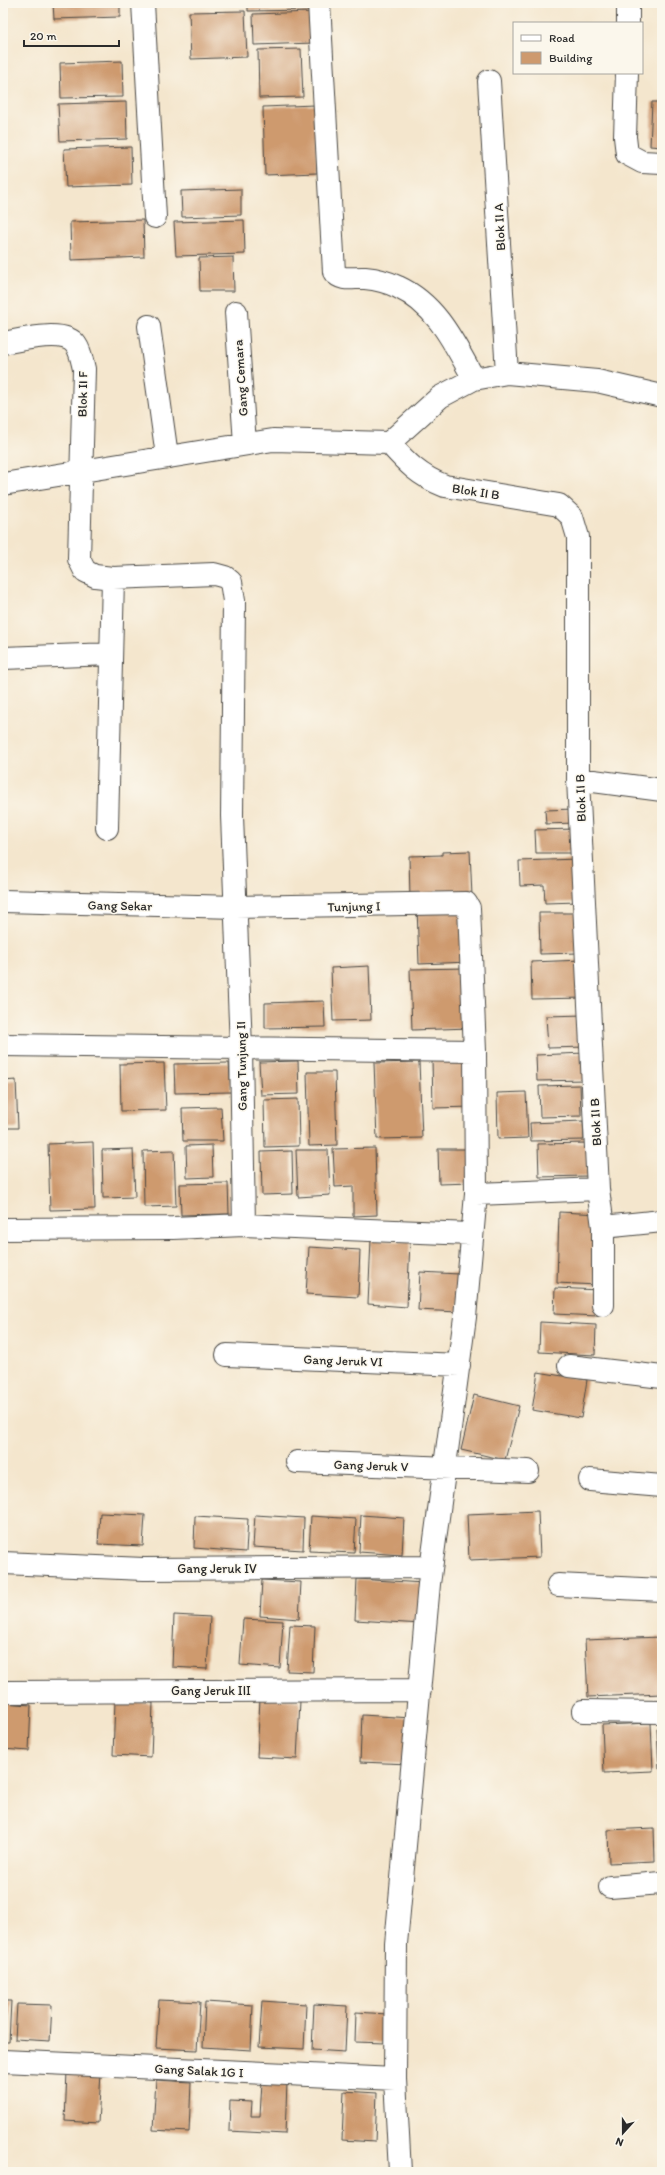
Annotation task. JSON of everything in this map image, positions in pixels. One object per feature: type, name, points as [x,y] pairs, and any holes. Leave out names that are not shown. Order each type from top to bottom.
[{"type":"street","points":[[143,3],[155,217]]},
{"type":"street","points":[[319,3],[334,272],[343,278],[364,278],[381,281],[398,287],[425,303],[447,330],[474,379]]},
{"type":"street","points":[[628,3],[628,22]]},
{"type":"street","points":[[626,74],[625,137],[627,154],[642,162],[662,163]]},
{"type":"street","name":"Blok II A","points":[[489,80],[507,373]]},
{"type":"street","name":"Gang Cemara","points":[[236,312],[245,444]]},
{"type":"street","points":[[150,326],[167,456]]},
{"type":"street","name":"Blok II F","points":[[3,343],[47,336],[66,338],[75,344],[84,369],[80,473],[79,559],[85,571],[96,576],[113,578]]},
{"type":"street","points":[[3,484],[80,473],[167,456],[245,444],[284,440],[389,442],[440,396],[474,379],[507,373],[597,381],[662,396]]},
{"type":"street","name":"Blok II B","points":[[389,442],[407,463],[423,477],[436,483],[445,486],[559,505],[572,517],[578,537],[578,779],[598,1189],[603,1227],[603,1305]]},
{"type":"street","name":"Gang Tunjung II","points":[[113,578],[214,574],[225,576],[231,582],[234,601],[232,816],[241,1048],[244,1225]]},
{"type":"street","points":[[107,828],[113,578]]},
{"type":"street","points":[[3,658],[110,654]]},
{"type":"street","points":[[578,779],[662,790]]},
{"type":"street","name":"Gang Sekar","points":[[3,902],[236,907]]},
{"type":"street","name":"Tunjung I","points":[[236,907],[466,903],[469,908],[475,1051]]},
{"type":"street","points":[[3,1045],[475,1051],[476,1194],[471,1234],[465,1317],[431,1567],[396,1944],[395,2079],[400,2172]]},
{"type":"street","points":[[476,1194],[598,1189]]},
{"type":"street","points":[[603,1227],[662,1221]]},
{"type":"street","points":[[3,1230],[173,1228],[244,1225],[471,1234]]},
{"type":"street","name":"Gang Jeruk VI","points":[[227,1355],[459,1365]]},
{"type":"street","points":[[570,1366],[662,1377]]},
{"type":"street","name":"Gang Jeruk V","points":[[297,1462],[445,1467],[528,1472]]},
{"type":"street","points":[[590,1480],[662,1486]]},
{"type":"street","name":"Gang Jeruk IV","points":[[3,1563],[144,1569],[431,1567]]},
{"type":"street","points":[[558,1585],[662,1590]]},
{"type":"street","name":"Gang Jeruk III","points":[[3,1692],[420,1690]]},
{"type":"street","points":[[583,1711],[662,1712]]},
{"type":"street","points":[[610,1887],[662,1883]]},
{"type":"street","name":"Gang Salak 1G I","points":[[3,2061],[395,2079]]},
{"type":"building","points":[[53,3],[120,3],[120,17],[54,19]]},
{"type":"building","points":[[248,3],[309,3],[309,10],[248,11]]},
{"type":"building","points":[[245,11],[247,57],[191,59],[189,12]]},
{"type":"building","points":[[313,12],[314,43],[254,45],[253,14]]},
{"type":"building","points":[[301,49],[303,97],[259,98],[258,50]]},
{"type":"building","points":[[122,61],[123,97],[61,98],[60,63]]},
{"type":"building","points":[[126,102],[127,139],[60,141],[58,104]]},
{"type":"building","points":[[652,102],[662,102],[662,147],[650,146]]},
{"type":"building","points":[[315,105],[317,173],[265,175],[263,107]]},
{"type":"building","points":[[131,147],[132,185],[66,187],[64,149]]},
{"type":"building","points":[[241,189],[241,215],[182,217],[181,191]]},
{"type":"building","points":[[143,220],[144,257],[71,260],[70,222]]},
{"type":"building","points":[[244,220],[245,254],[176,256],[174,222]]},
{"type":"building","points":[[233,257],[234,291],[200,291],[199,258]]},
{"type":"building","points":[[574,809],[575,823],[546,824],[545,810]]},
{"type":"building","points":[[576,829],[577,853],[536,853],[535,830]]},
{"type":"building","points":[[470,851],[472,896],[410,897],[409,856],[442,855],[442,852]]},
{"type":"building","points":[[578,859],[579,902],[545,903],[544,885],[520,886],[519,861]]},
{"type":"building","points":[[467,905],[469,962],[419,964],[417,907]]},
{"type":"building","points":[[539,913],[577,913],[578,953],[540,954]]},
{"type":"building","points":[[583,960],[585,998],[532,999],[531,962]]},
{"type":"building","points":[[369,966],[371,1020],[333,1021],[331,968]]},
{"type":"building","points":[[468,968],[470,1028],[412,1030],[410,969]]},
{"type":"building","points":[[324,1001],[325,1027],[265,1028],[265,1003]]},
{"type":"building","points":[[585,1015],[586,1047],[548,1048],[546,1016]]},
{"type":"building","points":[[585,1053],[586,1080],[537,1081],[536,1055]]},
{"type":"building","points":[[471,1056],[473,1107],[433,1108],[432,1058]]},
{"type":"building","points":[[298,1061],[299,1094],[261,1095],[259,1062]]},
{"type":"building","points":[[419,1062],[422,1138],[377,1139],[374,1063]]},
{"type":"building","points":[[164,1063],[166,1110],[121,1111],[120,1064]]},
{"type":"building","points":[[229,1063],[231,1092],[175,1093],[174,1064]]},
{"type":"building","points":[[307,1072],[335,1072],[337,1145],[309,1146]]},
{"type":"building","points":[[16,1080],[18,1128],[3,1128],[3,1081]]},
{"type":"building","points":[[580,1085],[581,1116],[540,1117],[539,1086]]},
{"type":"building","points":[[526,1092],[528,1138],[498,1139],[497,1093]]},
{"type":"building","points":[[298,1099],[299,1146],[265,1147],[264,1100]]},
{"type":"building","points":[[221,1107],[223,1141],[183,1141],[182,1108]]},
{"type":"building","points":[[583,1121],[584,1140],[531,1141],[530,1123]]},
{"type":"building","points":[[93,1142],[95,1209],[50,1210],[48,1144]]},
{"type":"building","points":[[3,1143],[6,1143],[4,1174],[3,1174]]},
{"type":"building","points":[[587,1143],[588,1176],[539,1177],[538,1144]]},
{"type":"building","points":[[212,1145],[213,1177],[187,1178],[186,1146]]},
{"type":"building","points":[[375,1148],[377,1215],[353,1216],[353,1186],[335,1187],[333,1149]]},
{"type":"building","points":[[133,1149],[135,1197],[103,1198],[102,1150]]},
{"type":"building","points":[[438,1149],[470,1149],[472,1183],[439,1184]]},
{"type":"building","points":[[174,1150],[176,1206],[144,1207],[143,1151]]},
{"type":"building","points":[[296,1150],[328,1150],[330,1195],[298,1197]]},
{"type":"building","points":[[292,1151],[293,1194],[262,1195],[261,1152]]},
{"type":"building","points":[[228,1183],[229,1214],[181,1215],[180,1184]]},
{"type":"building","points":[[559,1212],[600,1214],[597,1285],[557,1283]]},
{"type":"building","points":[[371,1240],[410,1242],[407,1307],[368,1304]]},
{"type":"building","points":[[309,1247],[360,1250],[358,1297],[306,1294]]},
{"type":"building","points":[[420,1272],[459,1274],[458,1312],[418,1310]]},
{"type":"building","points":[[555,1288],[599,1290],[598,1316],[554,1314]]},
{"type":"building","points":[[540,1322],[596,1325],[595,1355],[539,1352]]},
{"type":"building","points":[[538,1372],[587,1380],[581,1418],[532,1410]]},
{"type":"building","points":[[474,1395],[519,1406],[505,1460],[461,1450]]},
{"type":"building","points":[[538,1511],[540,1557],[469,1560],[467,1514]]},
{"type":"building","points":[[100,1513],[145,1515],[143,1546],[98,1544]]},
{"type":"building","points":[[255,1515],[304,1518],[303,1550],[253,1547]]},
{"type":"building","points":[[361,1515],[404,1518],[402,1555],[359,1552]]},
{"type":"building","points":[[195,1516],[248,1519],[246,1552],[194,1548]]},
{"type":"building","points":[[311,1516],[356,1519],[354,1553],[309,1551]]},
{"type":"building","points":[[357,1579],[424,1583],[422,1624],[355,1620]]},
{"type":"building","points":[[262,1580],[301,1582],[299,1619],[260,1616]]},
{"type":"building","points":[[174,1615],[210,1617],[207,1669],[172,1667]]},
{"type":"building","points":[[243,1619],[283,1621],[280,1668],[240,1665]]},
{"type":"building","points":[[290,1625],[315,1626],[313,1672],[287,1671]]},
{"type":"building","points":[[660,1637],[662,1694],[588,1697],[585,1640]]},
{"type":"building","points":[[260,1699],[300,1701],[297,1759],[257,1757]]},
{"type":"building","points":[[115,1701],[153,1703],[151,1757],[113,1755]]},
{"type":"building","points":[[3,1703],[31,1705],[29,1751],[3,1749]]},
{"type":"building","points":[[362,1715],[412,1718],[409,1764],[360,1762]]},
{"type":"building","points":[[651,1723],[653,1771],[604,1773],[602,1725]]},
{"type":"building","points":[[657,1728],[662,1728],[662,1769],[659,1769]]},
{"type":"building","points":[[654,1828],[655,1861],[609,1863],[608,1830]]},
{"type":"building","points":[[159,2000],[200,2002],[197,2050],[156,2048]]},
{"type":"building","points":[[3,2001],[11,2001],[9,2042],[3,2042]]},
{"type":"building","points":[[262,2001],[306,2004],[304,2049],[259,2047]]},
{"type":"building","points":[[205,2002],[253,2005],[251,2050],[203,2047]]},
{"type":"building","points":[[17,2004],[52,2005],[50,2041],[15,2039]]},
{"type":"building","points":[[314,2004],[347,2006],[345,2052],[312,2050]]},
{"type":"building","points":[[356,2012],[387,2014],[385,2043],[355,2042]]},
{"type":"building","points":[[67,2071],[101,2073],[98,2123],[65,2121]]},
{"type":"building","points":[[156,2080],[191,2082],[189,2132],[153,2130]]},
{"type":"building","points":[[262,2082],[287,2083],[285,2134],[229,2131],[230,2101],[252,2102],[251,2116],[260,2116]]},
{"type":"building","points":[[344,2091],[377,2093],[375,2142],[342,2140]]}]
